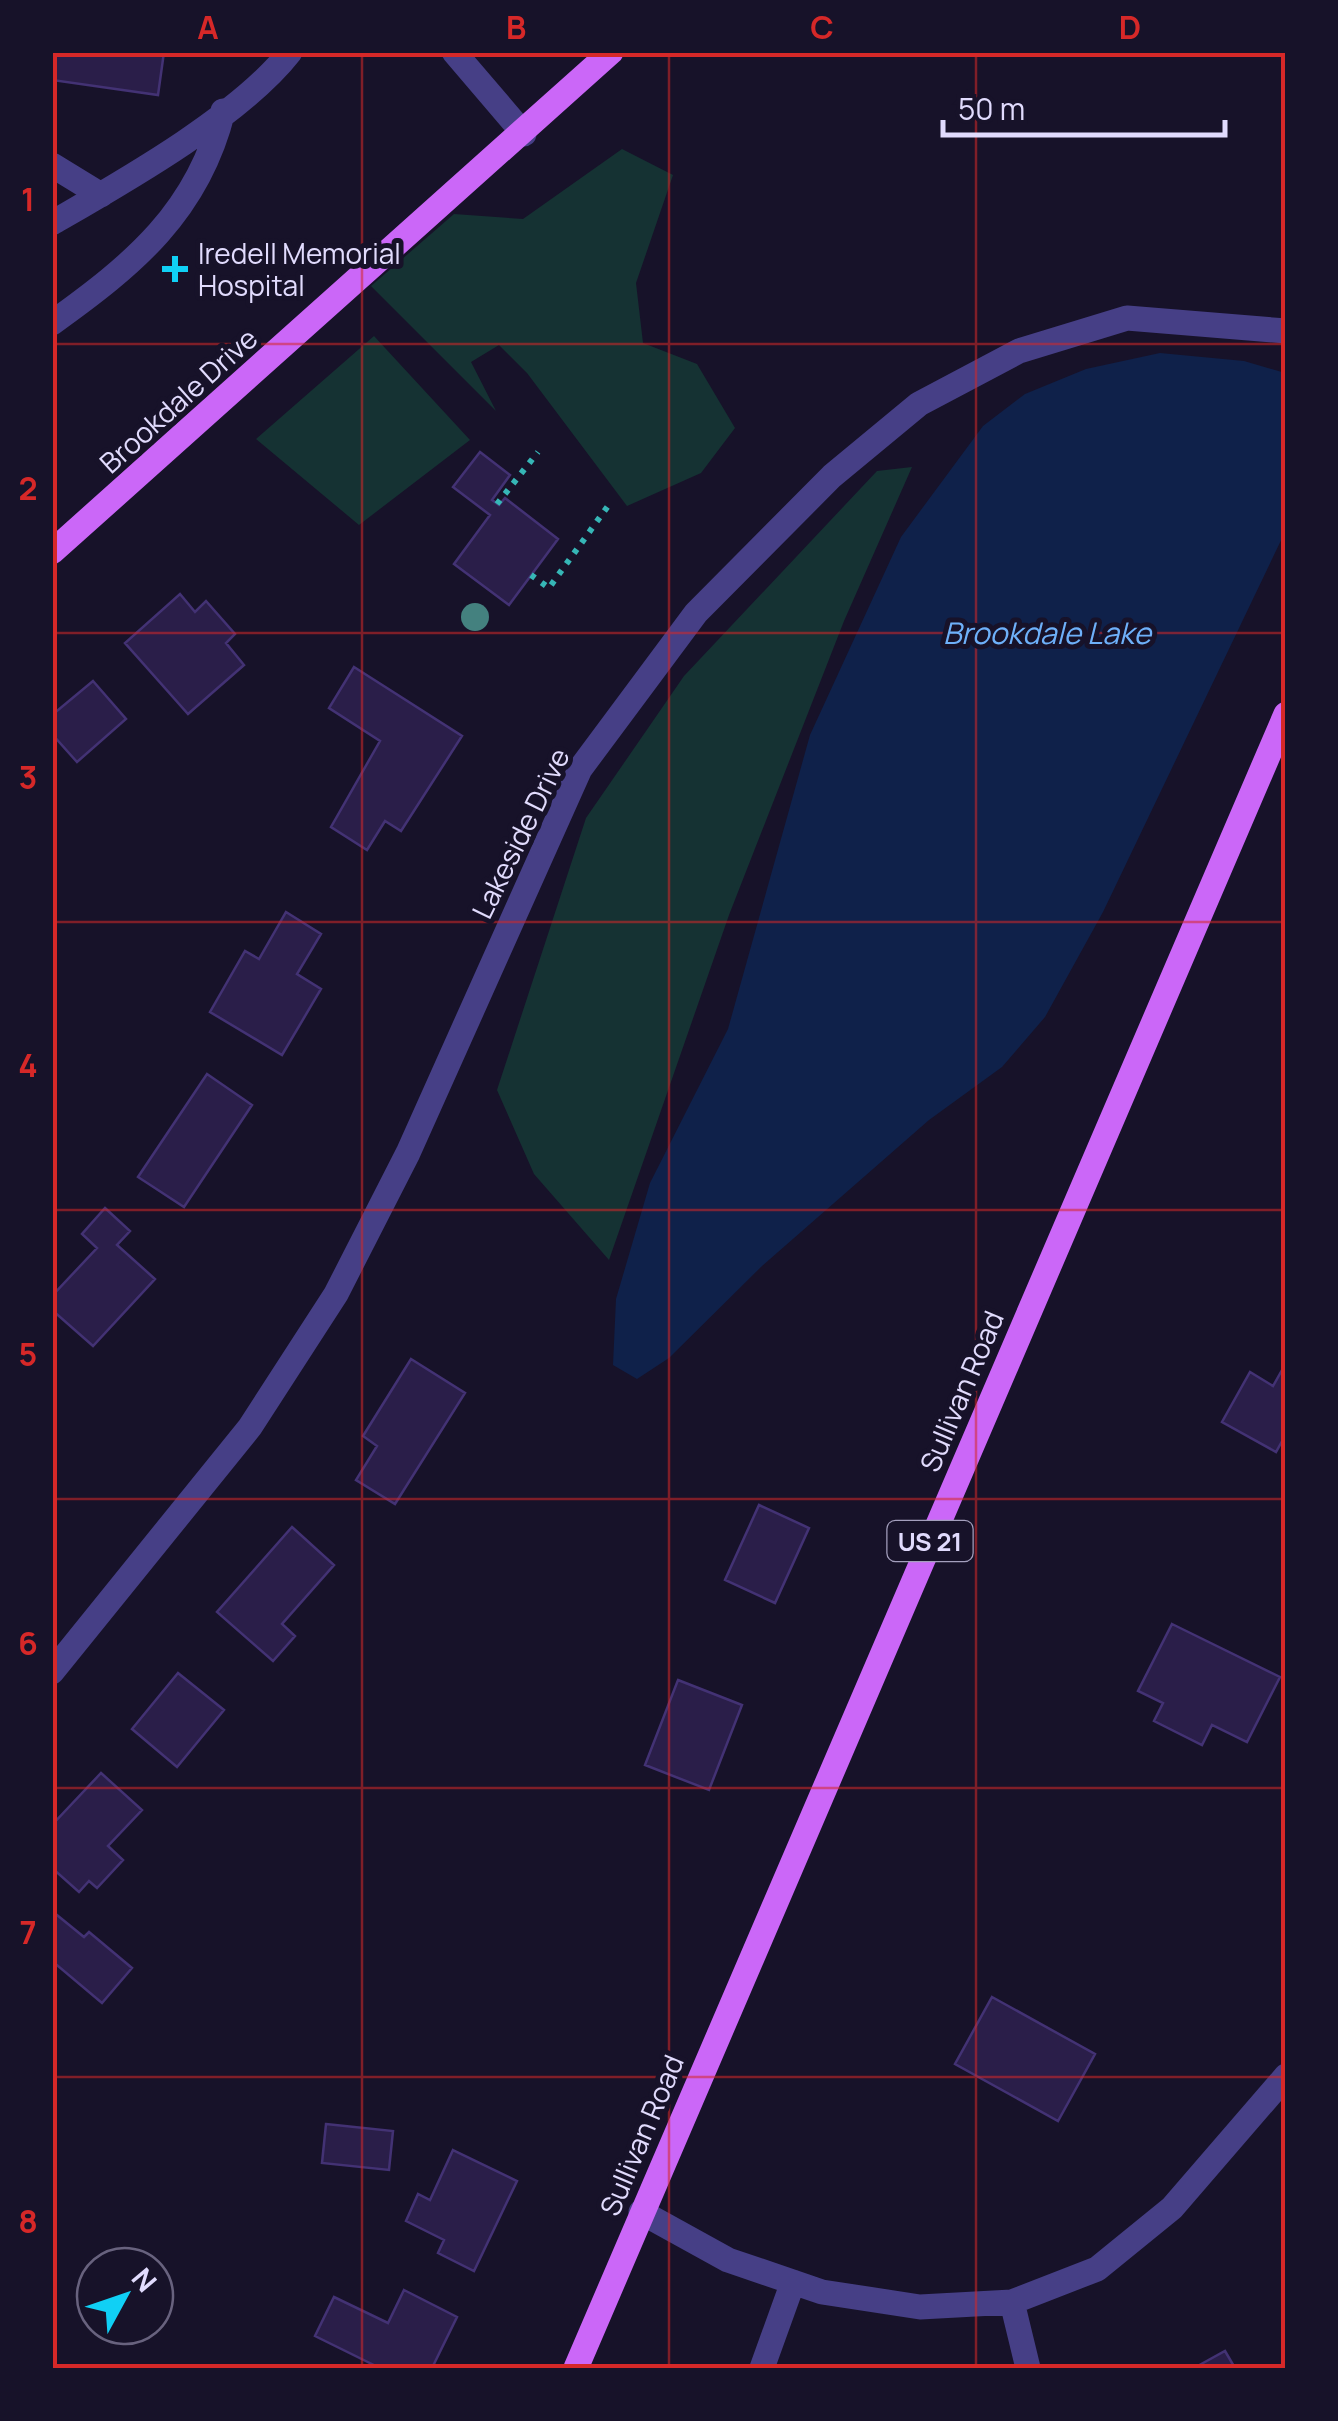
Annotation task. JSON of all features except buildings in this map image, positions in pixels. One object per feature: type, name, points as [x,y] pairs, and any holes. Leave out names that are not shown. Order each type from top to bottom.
[{"type":"main road","name":"Brookdale Drive","points":[[52,552],[524,134],[611,52]]},
{"type":"main road","name":"Sullivan Road","points":[[576,2368],[1286,714]]},
{"type":"street","points":[[52,223],[101,196],[223,112],[290,52]]},
{"type":"street","points":[[454,52],[524,134]]},
{"type":"street","points":[[52,323],[125,271],[183,206],[213,154],[223,112]]},
{"type":"street","points":[[52,165],[101,196]]},
{"type":"street","name":"Lakeside Drive","points":[[52,1672],[250,1427],[336,1294],[408,1153],[580,768],[696,613],[832,476],[918,404],[1018,351],[1127,318],[1286,331]]},
{"type":"street","points":[[641,2212],[728,2260],[822,2292],[920,2307],[1012,2302],[1097,2269],[1172,2208],[1286,2076]]},
{"type":"street","points":[[762,2368],[793,2282]]},
{"type":"street","points":[[1012,2302],[1028,2368]]},
{"type":"path","points":[[497,504],[538,452]]},
{"type":"path","points":[[531,576],[549,588],[608,506]]},
{"type":"green space","points":[[622,149],[673,175],[636,283],[643,343],[697,364],[735,428],[701,473],[627,506],[527,373],[499,345],[471,362],[496,411],[371,286],[454,214],[523,219]]},
{"type":"green space","points":[[374,336],[470,440],[359,525],[256,439]]},
{"type":"green space","points":[[912,467],[844,621],[729,915],[609,1260],[534,1174],[497,1090],[586,818],[684,676],[877,471]]},
{"type":"water","name":"Brookdale Lake","points":[[1160,353],[1244,361],[1285,373],[1285,532],[1103,912],[1045,1017],[1002,1067],[929,1120],[762,1266],[669,1358],[637,1379],[613,1365],[616,1299],[650,1183],[728,1029],[810,735],[901,537],[983,426],[1025,394],[1086,369]]},
{"type":"place","name":"Iredell Memorial Hospital","points":[[175,269]]}]
